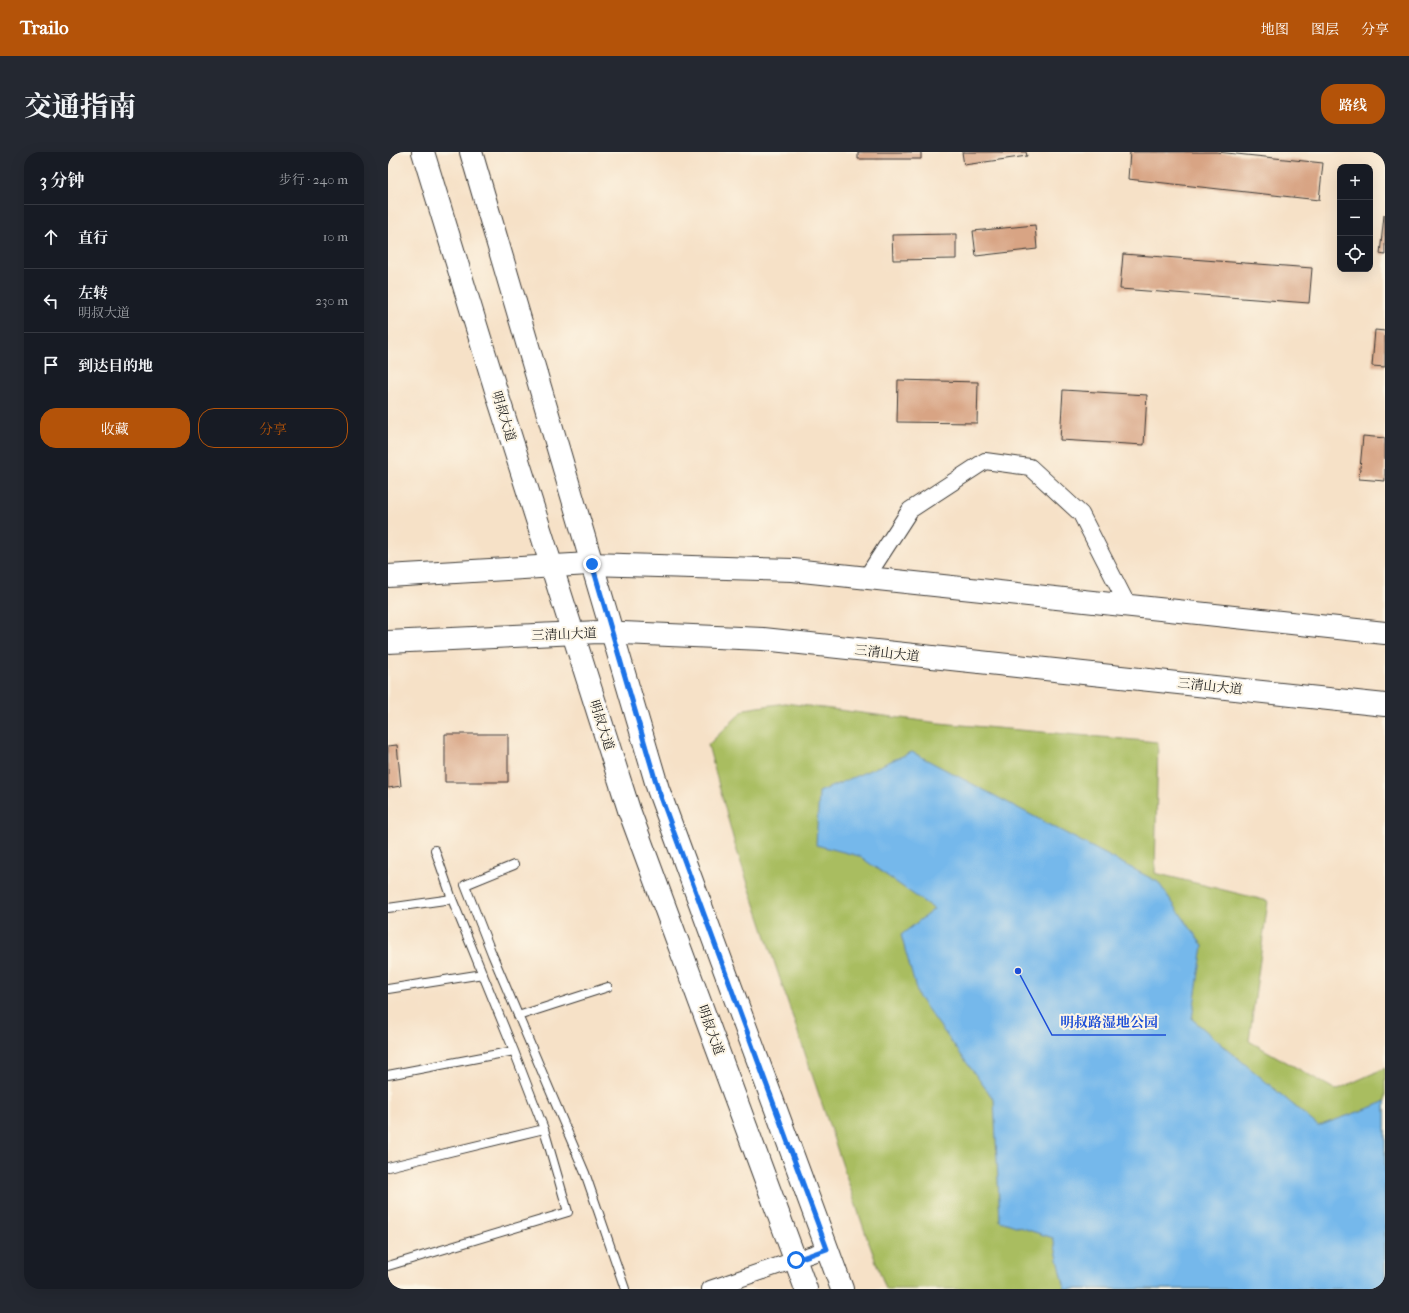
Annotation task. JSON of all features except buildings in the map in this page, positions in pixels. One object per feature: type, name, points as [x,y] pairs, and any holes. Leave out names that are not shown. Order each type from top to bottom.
[{"type":"main road","name":"明叔大道","points":[[423,152],[629,810],[806,1289]]},
{"type":"main road","points":[[471,152],[658,789],[842,1289]]},
{"type":"main road","points":[[388,576],[592,564],[793,570],[1385,633]]},
{"type":"main road","name":"三清山大道","points":[[388,642],[612,633],[763,639],[1385,705]]},
{"type":"street","points":[[866,578],[910,510],[986,461],[1030,467],[1081,514],[1128,606]]},
{"type":"street","points":[[710,1289],[827,1249]]},
{"type":"lane","points":[[388,1266],[568,1212],[544,1129],[452,899],[435,850]]},
{"type":"lane","points":[[514,865],[465,885],[492,954],[585,1173],[625,1289]]},
{"type":"lane","points":[[388,908],[452,899]]},
{"type":"lane","points":[[388,989],[483,974]]},
{"type":"lane","points":[[518,1016],[608,987]]},
{"type":"lane","points":[[388,1075],[514,1051]]},
{"type":"lane","points":[[388,1166],[544,1129]]},
{"type":"green space","points":[[785,703],[939,723],[1158,742],[1155,873],[1268,901],[1249,1041],[1336,1090],[1385,1068],[1385,1289],[886,1289],[866,1235],[735,845],[708,745],[745,709]]},
{"type":"water","points":[[912,752],[1158,882],[1203,946],[1192,1019],[1318,1126],[1385,1101],[1385,1289],[1065,1289],[1053,1238],[1000,1221],[994,1100],[918,996],[901,935],[934,909],[859,856],[816,845],[819,792]]},
{"type":"place","name":"明叔路湿地公园","points":[[1018,971]]},
{"type":"route","points":[[592,564],[658,789],[827,1249],[796,1260]]}]
